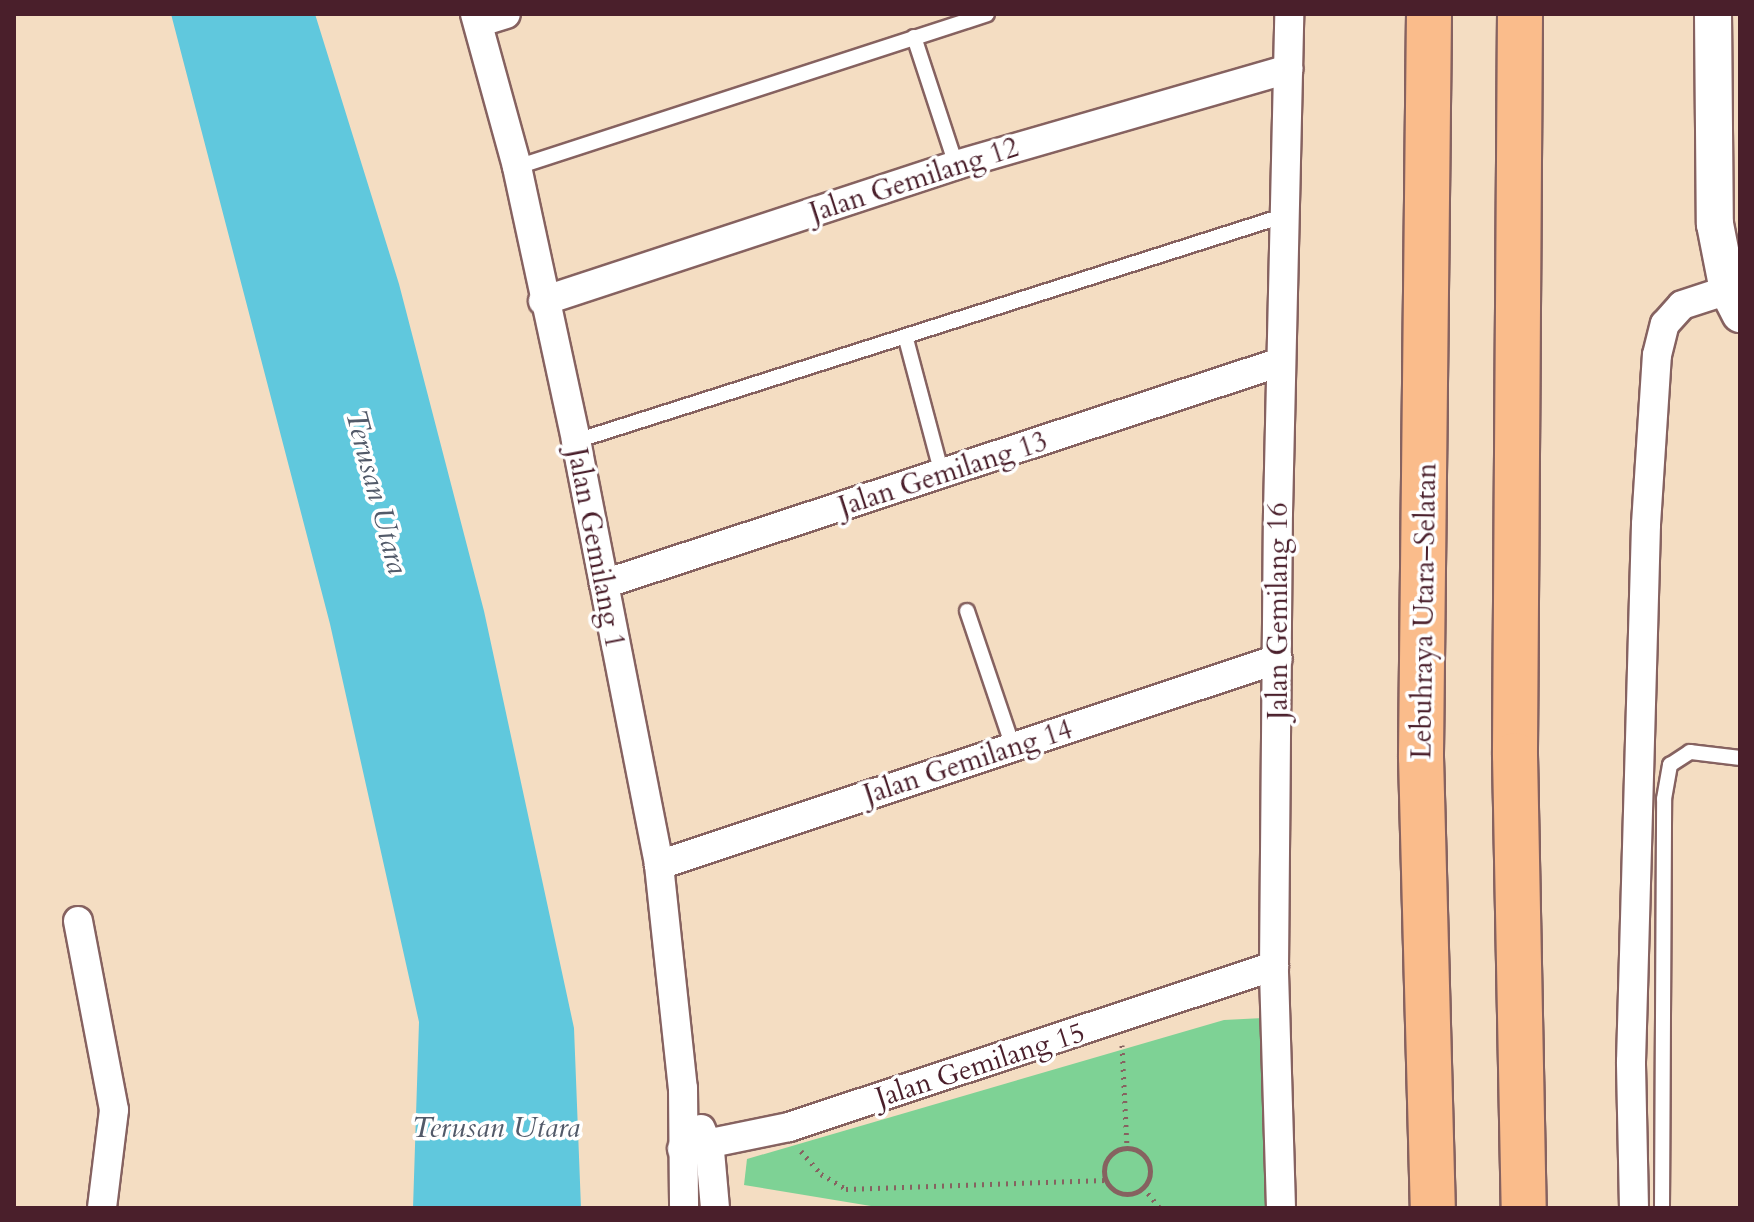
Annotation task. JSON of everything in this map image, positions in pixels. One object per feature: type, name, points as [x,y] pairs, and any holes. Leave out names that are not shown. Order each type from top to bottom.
[{"type":"highway","name":"Lebuhraya Utara–Selatan","points":[[1429,14],[1421,757],[1433,1208]]},
{"type":"highway","points":[[1520,14],[1515,755],[1524,1208]]},
{"type":"street","name":"Jalan Gemilang 16","points":[[1281,1208],[1274,966],[1281,362],[1289,214],[1289,14]]},
{"type":"street","points":[[1634,1208],[1632,1047],[1646,524],[1657,355],[1665,324],[1682,305],[1734,302],[1715,224],[1710,149],[1713,14]]},
{"type":"street","name":"Jalan Gemilang 1","points":[[487,17],[543,301],[576,441],[659,865],[683,1088],[695,1146]]},
{"type":"street","name":"Jalan Gemilang 12","points":[[543,301],[956,165],[1288,69]]},
{"type":"street","name":"Jalan Gemilang 13","points":[[604,584],[1281,362]]},
{"type":"street","name":"Jalan Gemilang 14","points":[[659,865],[1278,659]]},
{"type":"street","points":[[78,921],[114,1110],[102,1208]]},
{"type":"street","name":"Jalan Gemilang 15","points":[[695,1146],[789,1127],[1274,966]]},
{"type":"street","points":[[684,1208],[695,1146]]},
{"type":"street","points":[[695,1146],[715,1208]]},
{"type":"lane","points":[[517,167],[987,14]]},
{"type":"lane","points":[[914,37],[956,165]]},
{"type":"lane","points":[[576,441],[906,339],[1289,214]]},
{"type":"lane","points":[[906,339],[942,474]]},
{"type":"lane","points":[[967,611],[1013,747]]},
{"type":"lane","points":[[1662,1208],[1664,799],[1670,765],[1690,752],[1740,758]]},
{"type":"path","points":[[1121,1019],[1127,1148]]},
{"type":"path","points":[[789,1127],[821,1174],[846,1189],[1106,1180],[1118,1192],[1143,1187]]},
{"type":"path","points":[[1106,1180],[1111,1154],[1127,1148]]},
{"type":"path","points":[[1127,1148],[1149,1162],[1143,1187]]},
{"type":"path","points":[[1143,1187],[1160,1208]]},
{"type":"green space","points":[[1263,1018],[1272,1208],[883,1208],[744,1185],[747,1159],[1224,1020]]},
{"type":"water","name":"Terusan Utara","points":[[171,14],[315,14],[399,284],[484,611],[574,1028],[581,1208],[413,1208],[419,1022],[330,624]]}]
